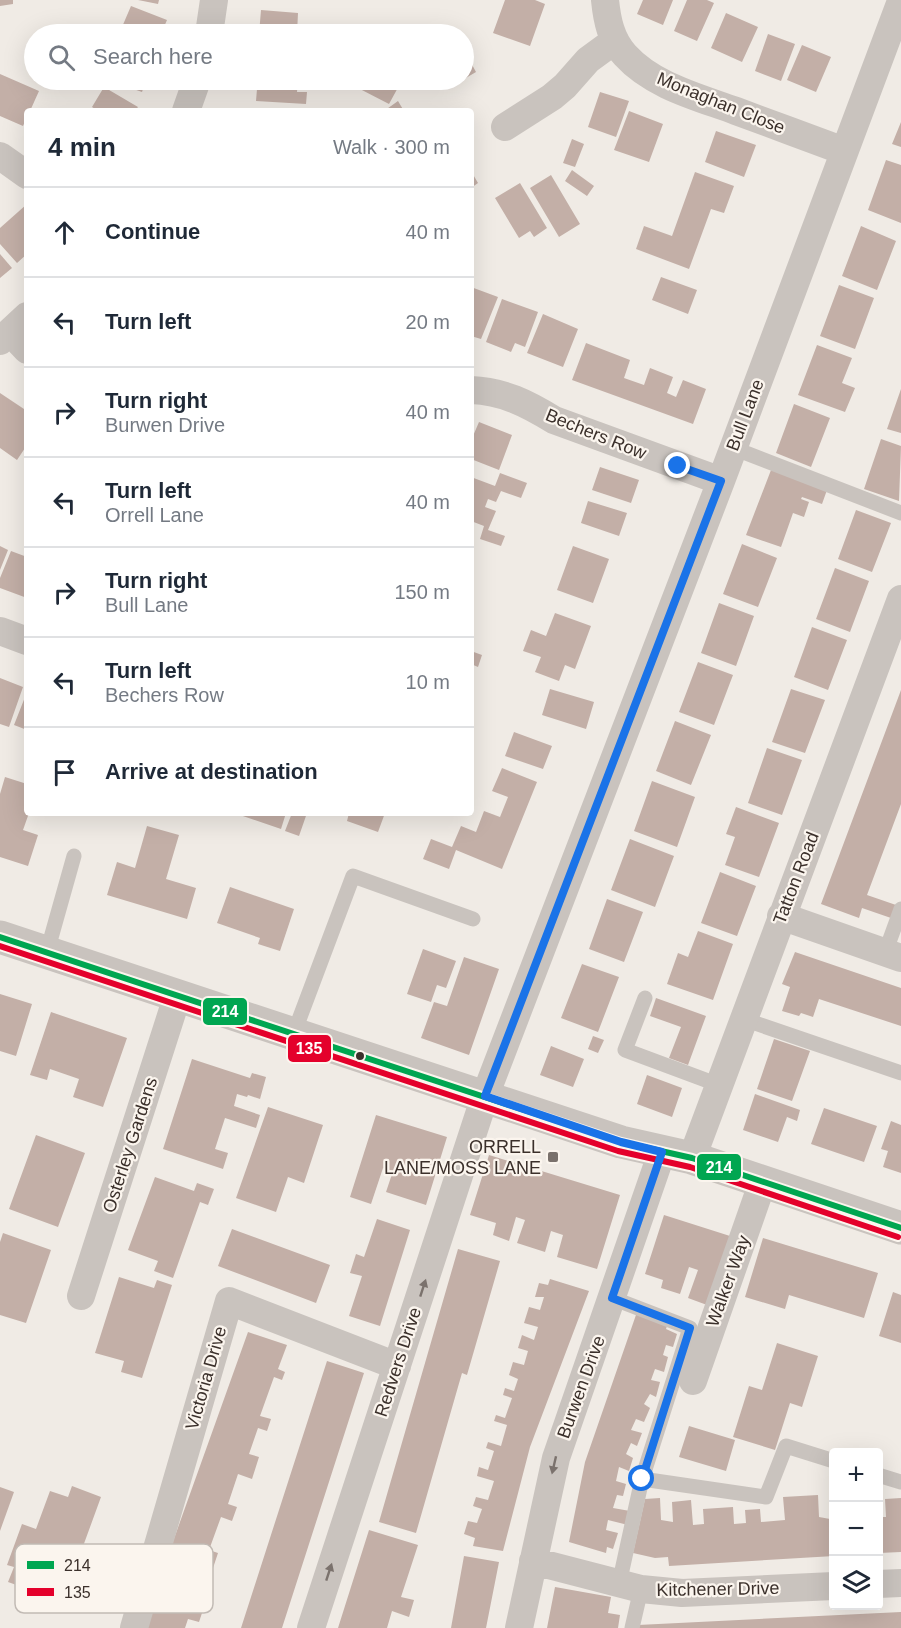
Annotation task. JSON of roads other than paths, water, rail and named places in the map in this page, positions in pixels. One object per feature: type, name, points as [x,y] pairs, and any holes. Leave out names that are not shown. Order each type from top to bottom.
[{"type":"street","points":[[210,24],[214,0]]},
{"type":"street","name":"Monaghan Close","points":[[605,0],[606,17],[614,41],[635,65],[676,89],[844,151]]},
{"type":"street","name":"Bull Lane","points":[[485,1096],[721,481],[901,1]]},
{"type":"street","points":[[506,127],[552,97],[588,60],[614,41]]},
{"type":"street","points":[[187,108],[193,90]]},
{"type":"street","points":[[0,156],[24,173]]},
{"type":"street","name":"Bechers Row","points":[[474,390],[486,390],[509,396],[530,405],[554,420],[721,481]]},
{"type":"street","name":"Tatton Road","points":[[677,1155],[719,1085],[901,599]]},
{"type":"street","points":[[0,631],[24,640]]},
{"type":"street","points":[[781,916],[893,956]]},
{"type":"street","points":[[0,937],[621,1142],[677,1155],[763,1181],[901,1228]]},
{"type":"street","name":"Osterley Gardens","points":[[81,1296],[178,994]]},
{"type":"street","name":"Redvers Drive","points":[[311,1628],[485,1096]]},
{"type":"street","name":"Burwen Drive","points":[[519,1628],[556,1458],[612,1298],[677,1155]]},
{"type":"street","name":"Walker Way","points":[[693,1381],[763,1181]]},
{"type":"street","name":"Victoria Drive","points":[[158,1544],[229,1301],[397,1366]]},
{"type":"street","name":"Kitchener Drive","points":[[533,1562],[630,1586],[682,1593],[829,1586]]},
{"type":"street","points":[[883,1584],[901,1583]]},
{"type":"street","name":"Victoria Drive","points":[[134,1628],[138,1613]]},
{"type":"lane","points":[[733,448],[901,513]]},
{"type":"lane","points":[[47,952],[74,856]]},
{"type":"lane","points":[[294,1033],[353,876],[473,919]]},
{"type":"lane","points":[[893,956],[901,909]]},
{"type":"lane","points":[[645,998],[625,1050],[719,1085]]},
{"type":"lane","points":[[743,1019],[901,1073]]},
{"type":"lane","points":[[612,1298],[690,1328],[642,1479],[630,1586],[632,1628]]},
{"type":"lane","points":[[642,1479],[766,1497],[786,1446],[829,1459]]},
{"type":"lane","points":[[883,1476],[901,1482]]},
{"type":"place","name":"ORRELL LANE/MOSS LANE","points":[[553,1157]]}]
